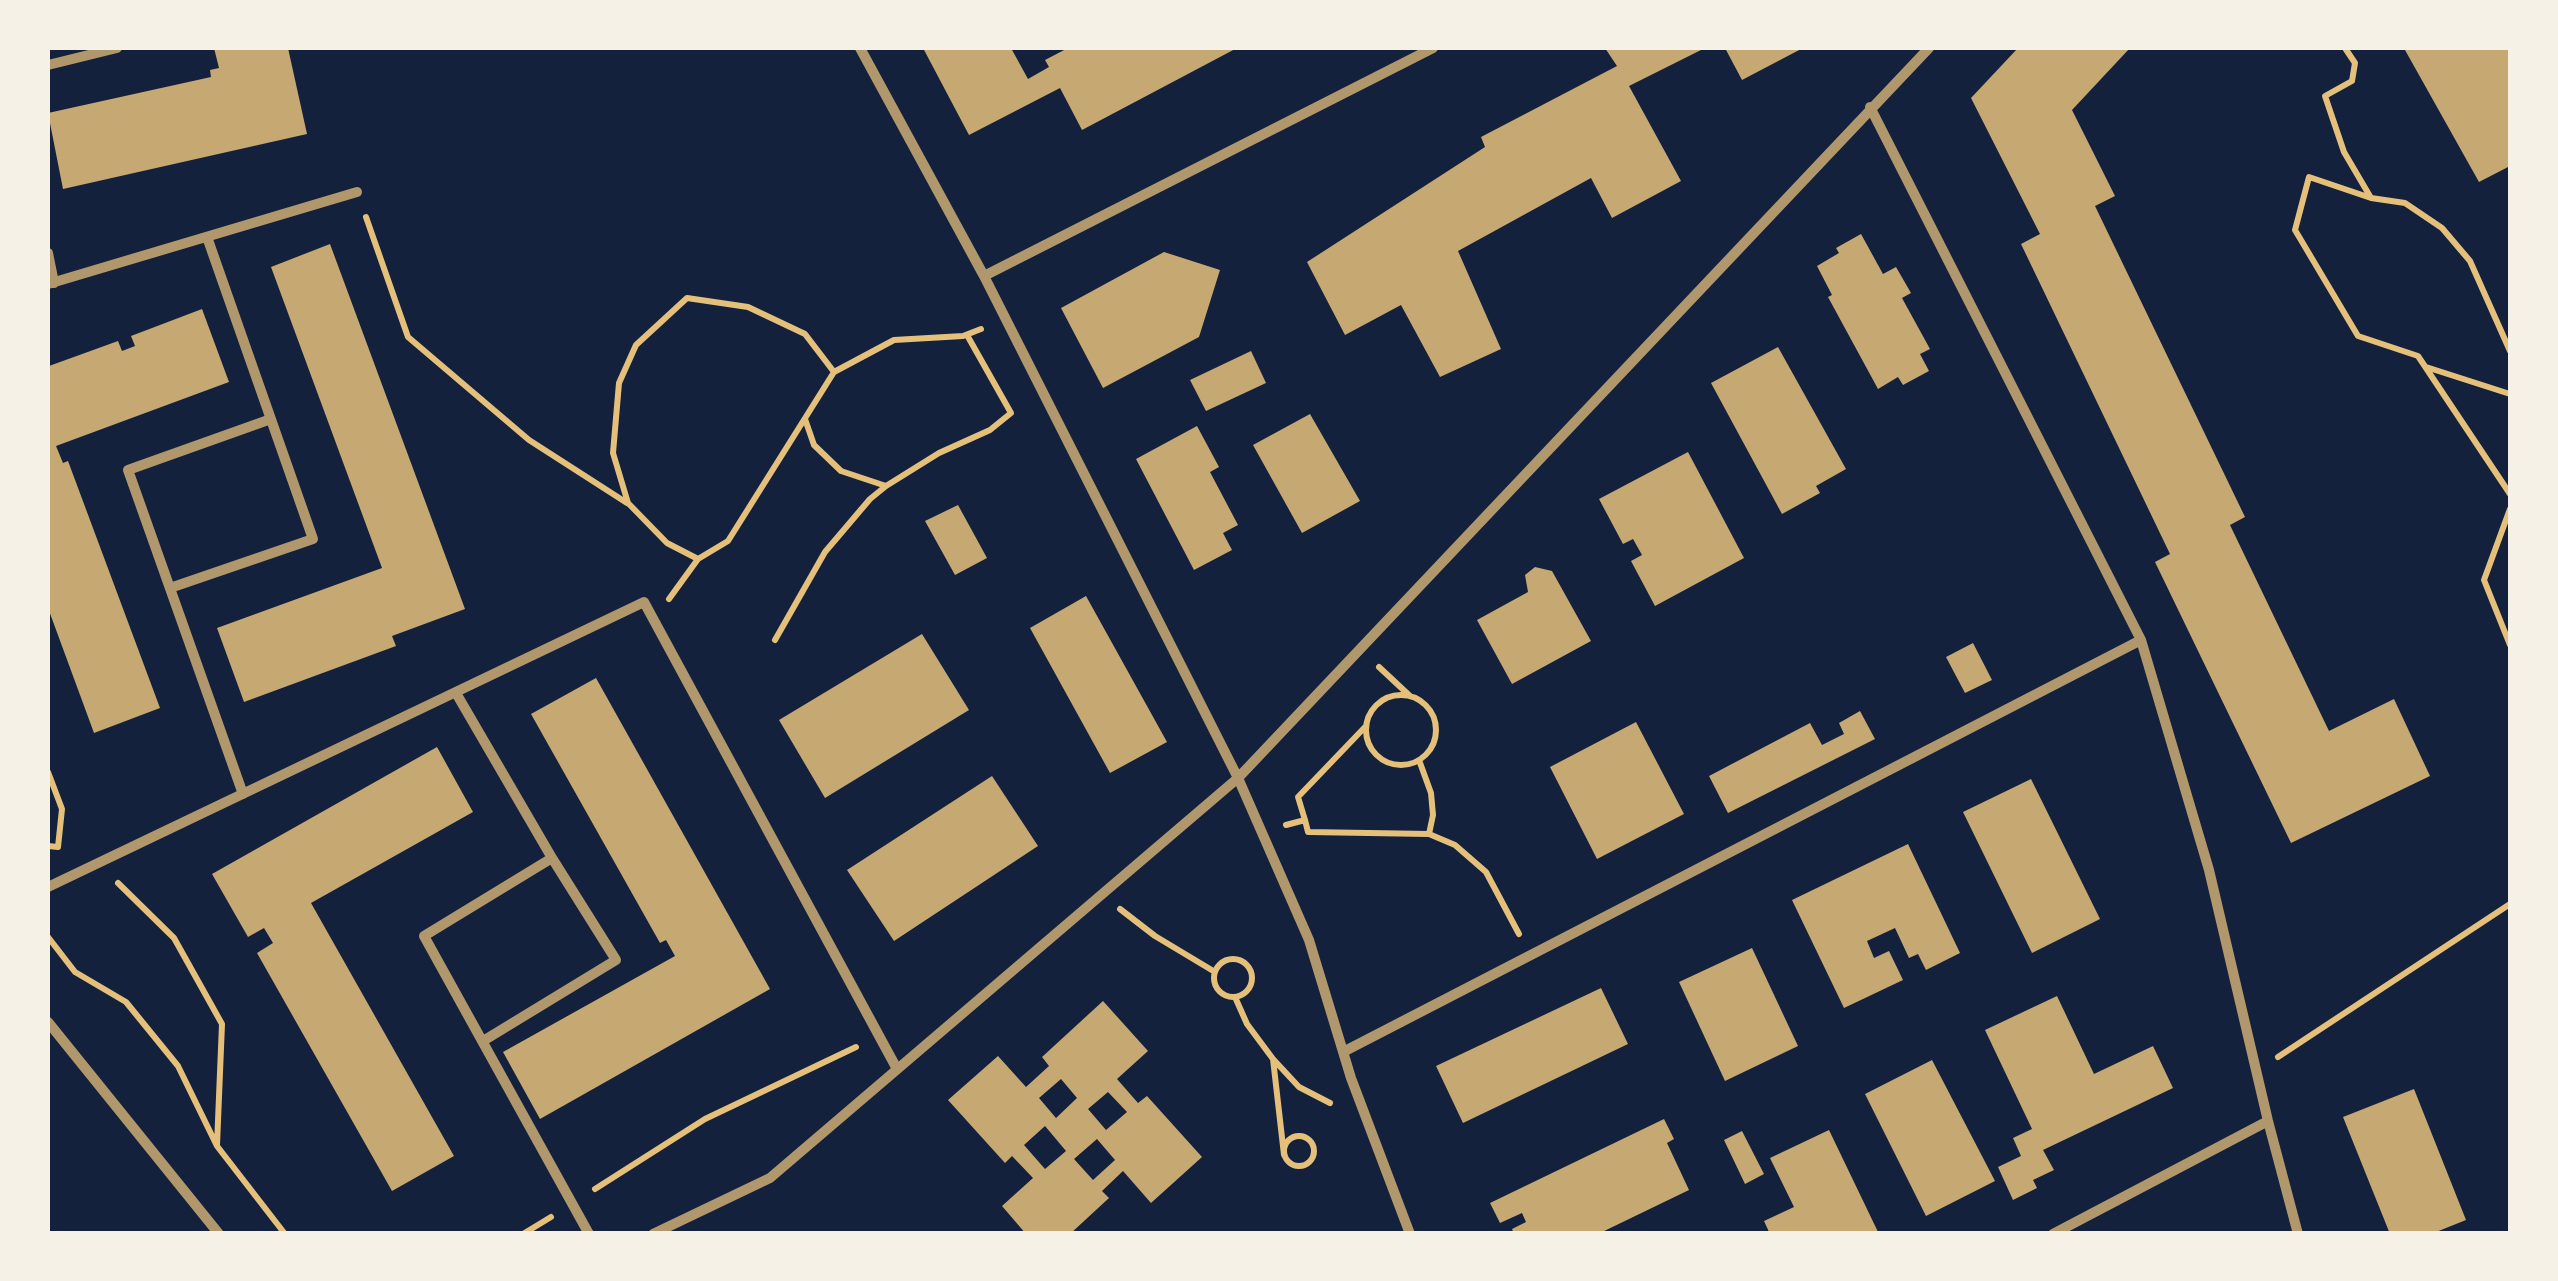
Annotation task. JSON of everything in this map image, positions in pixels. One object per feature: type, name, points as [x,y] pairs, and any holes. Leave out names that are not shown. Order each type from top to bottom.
[{"type":"street","points":[[48,65],[117,48]]},
{"type":"street","points":[[860,48],[984,276],[1238,778],[1308,940],[1356,1094],[1410,1234]]},
{"type":"street","points":[[984,276],[1432,48]]},
{"type":"street","points":[[654,1234],[770,1178],[1238,778],[1929,48]]},
{"type":"street","points":[[1870,107],[2141,640],[2210,870],[2298,1234]]},
{"type":"street","points":[[48,253],[51,284],[357,192]]},
{"type":"street","points":[[170,588],[313,539],[207,237]]},
{"type":"street","points":[[243,794],[128,470],[272,420]]},
{"type":"street","points":[[48,887],[644,602],[897,1069]]},
{"type":"street","points":[[1342,1052],[2141,640]]},
{"type":"street","points":[[456,693],[616,960],[482,1041]]},
{"type":"street","points":[[552,858],[424,936],[590,1234]]},
{"type":"street","points":[[48,1022],[219,1234]]},
{"type":"street","points":[[2053,1234],[2268,1121]]},
{"type":"path","points":[[2345,48],[2355,64],[2352,82],[2326,96],[2344,152],[2371,198]]},
{"type":"path","points":[[2510,351],[2470,262],[2442,228],[2405,203],[2371,198],[2309,177],[2295,230],[2358,336],[2418,356],[2510,494]]},
{"type":"path","points":[[357,192],[408,337],[529,440],[628,503],[667,542],[698,559]]},
{"type":"path","points":[[628,503],[612,454],[619,382],[636,345],[687,298],[748,307],[804,334],[834,372]]},
{"type":"path","points":[[654,620],[698,559],[728,541],[834,372],[894,340],[967,335],[1005,318]]},
{"type":"path","points":[[775,640],[825,552],[870,499],[940,453],[990,430],[1011,413],[967,335]]},
{"type":"path","points":[[2426,366],[2510,394]]},
{"type":"path","points":[[804,419],[814,446],[841,472],[886,486]]},
{"type":"path","points":[[2510,509],[2484,580],[2510,645]]},
{"type":"path","points":[[1360,649],[1410,697]]},
{"type":"path","points":[[1366,725],[1370,747],[1386,762],[1408,764],[1419,760],[1433,744],[1435,721],[1422,702],[1398,696],[1377,704],[1366,725],[1298,798],[1308,832],[1428,834],[1455,845],[1486,872],[1531,957]]},
{"type":"path","points":[[1419,760],[1431,792],[1433,814],[1428,834]]},
{"type":"path","points":[[48,772],[62,809],[58,848],[48,846]]},
{"type":"path","points":[[1260,827],[1296,825],[1305,820]]},
{"type":"path","points":[[103,888],[117,882],[174,938],[222,1024],[217,1146]]},
{"type":"path","points":[[1104,890],[1131,918],[1214,972],[1218,990],[1235,996],[1246,992],[1252,980],[1246,963],[1228,959],[1214,972]]},
{"type":"path","points":[[2258,1071],[2510,904]]},
{"type":"path","points":[[48,937],[75,972],[126,1002],[178,1066],[217,1146],[285,1234]]},
{"type":"path","points":[[1235,996],[1248,1024],[1299,1087],[1330,1103],[1356,1094]]},
{"type":"path","points":[[523,1234],[705,1119],[792,1075],[881,1038]]},
{"type":"path","points":[[1273,1059],[1284,1154],[1293,1166],[1303,1166],[1312,1160],[1314,1151],[1310,1140],[1297,1136],[1288,1140],[1284,1154]]},
{"type":"building","points":[[214,48],[288,48],[307,134],[63,189],[48,113],[211,77],[210,70],[219,68]]},
{"type":"building","points":[[923,48],[1011,48],[1028,79],[1049,67],[1045,60],[1068,48],[1237,48],[1082,130],[1060,88],[969,135]]},
{"type":"building","points":[[1605,48],[1705,48],[1629,86],[1681,181],[1612,218],[1591,178],[1458,251],[1501,349],[1440,377],[1401,305],[1345,335],[1307,262],[1485,147],[1481,137],[1617,66]]},
{"type":"building","points":[[1725,48],[1803,48],[1742,80]]},
{"type":"building","points":[[2018,48],[2130,48],[2072,110],[2115,196],[2095,206],[2245,517],[2230,525],[2329,731],[2394,699],[2430,776],[2291,843],[2155,562],[2170,554],[2021,244],[2040,234],[1971,98]]},
{"type":"building","points":[[2510,48],[2510,166],[2479,182],[2405,50]]},
{"type":"building","points":[[1861,234],[1883,274],[1896,267],[1911,293],[1902,298],[1930,349],[1920,354],[1929,371],[1903,385],[1898,377],[1878,389],[1828,297],[1832,295],[1817,266],[1839,253],[1836,248]]},
{"type":"building","points":[[330,244],[465,609],[392,636],[396,646],[244,702],[217,628],[382,568],[271,267]]},
{"type":"building","points":[[1164,252],[1220,270],[1199,337],[1103,388],[1061,308]]},
{"type":"building","points":[[202,309],[229,382],[56,446],[63,463],[68,461],[160,708],[94,733],[48,608],[49,366],[118,341],[122,351],[135,346],[131,336]]},
{"type":"building","points":[[1778,347],[1846,469],[1816,486],[1820,493],[1782,514],[1711,383]]},
{"type":"building","points":[[1251,351],[1266,383],[1206,411],[1190,380]]},
{"type":"building","points":[[1310,414],[1360,501],[1302,533],[1253,445]]},
{"type":"building","points":[[1197,426],[1219,467],[1210,472],[1238,525],[1223,533],[1232,550],[1194,570],[1136,459]]},
{"type":"building","points":[[1688,452],[1744,558],[1655,606],[1631,561],[1642,555],[1633,539],[1623,544],[1599,499]]},
{"type":"building","points":[[958,505],[987,558],[955,575],[925,521]]},
{"type":"building","points":[[1535,567],[1552,571],[1591,641],[1512,684],[1477,620],[1528,592],[1525,575]]},
{"type":"building","points":[[1086,596],[1167,742],[1110,773],[1030,628]]},
{"type":"building","points":[[922,634],[969,710],[825,798],[779,720]]},
{"type":"building","points":[[1973,643],[1992,680],[1965,693],[1946,657]]},
{"type":"building","points":[[596,678],[770,989],[540,1119],[503,1052],[675,956],[666,940],[660,943],[531,714]]},
{"type":"building","points":[[1860,711],[1875,739],[1728,813],[1709,776],[1810,723],[1822,745],[1844,734],[1839,723]]},
{"type":"building","points":[[1636,722],[1684,814],[1597,859],[1550,767]]},
{"type":"building","points":[[437,747],[473,812],[311,903],[454,1156],[392,1191],[257,953],[273,943],[264,928],[248,937],[212,874]]},
{"type":"building","points":[[992,776],[1038,846],[894,941],[847,870]]},
{"type":"building","points":[[2031,779],[2100,919],[2032,953],[1963,812]]},
{"type":"building","points":[[1908,844],[1960,953],[1926,970],[1918,954],[1909,958],[1895,928],[1867,941],[1874,958],[1889,951],[1903,980],[1844,1008],[1792,900]]},
{"type":"building","points":[[1752,948],[1798,1046],[1725,1081],[1679,982]]},
{"type":"building","points":[[1601,988],[1628,1044],[1463,1123],[1436,1066]]},
{"type":"building","points":[[2057,996],[2094,1074],[2153,1046],[2173,1088],[2043,1150],[2054,1170],[2033,1180],[2037,1188],[2013,1200],[1998,1167],[2021,1156],[2013,1138],[2032,1129],[1985,1030]]},
{"type":"building","points":[[1103,1001],[1148,1051],[1117,1079],[1138,1103],[1147,1096],[1202,1157],[1151,1203],[1123,1171],[1102,1191],[1109,1198],[1070,1234],[1026,1234],[1002,1206],[1033,1178],[1012,1156],[1005,1163],[948,1100],[998,1056],[1026,1087],[1049,1066],[1042,1057]],"holes":[[[1061,1079],[1077,1098],[1056,1118],[1039,1098]],[[1108,1092],[1127,1112],[1106,1130],[1088,1109]],[[1045,1126],[1066,1151],[1045,1169],[1024,1145]],[[1097,1139],[1115,1160],[1093,1180],[1074,1159]]]},
{"type":"building","points":[[1932,1060],[1995,1181],[1926,1216],[1865,1094]]},
{"type":"building","points":[[2414,1089],[2466,1220],[2431,1234],[2390,1234],[2343,1117]]},
{"type":"building","points":[[1664,1119],[1674,1139],[1667,1143],[1689,1190],[1598,1234],[1514,1234],[1512,1229],[1526,1222],[1522,1213],[1500,1223],[1490,1203]]},
{"type":"building","points":[[1829,1130],[1879,1234],[1770,1234],[1764,1221],[1794,1207],[1770,1158]]},
{"type":"building","points":[[1742,1131],[1764,1174],[1745,1184],[1724,1140]]}]
